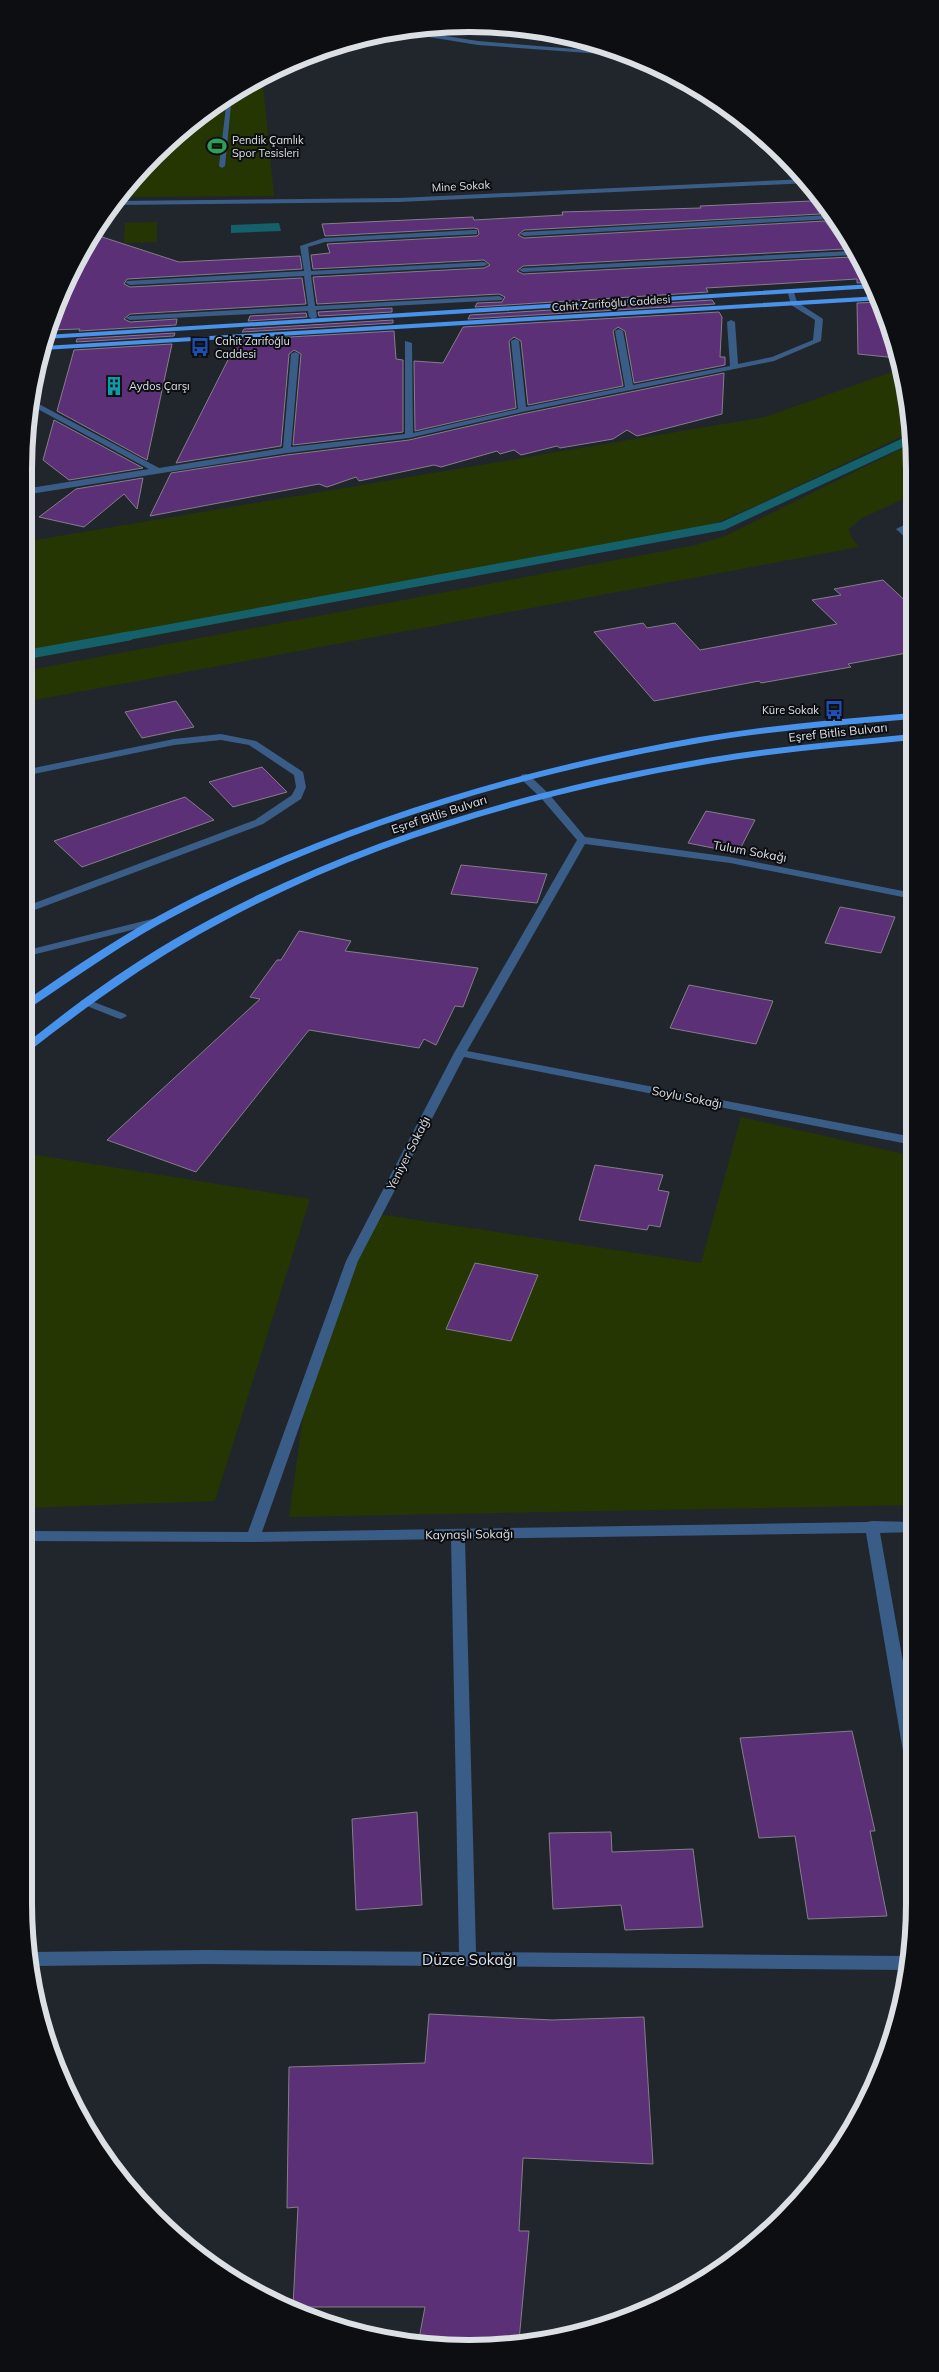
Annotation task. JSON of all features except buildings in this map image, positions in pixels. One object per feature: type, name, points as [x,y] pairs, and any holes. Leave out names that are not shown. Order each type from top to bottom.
[{"type":"main road","name":"Cahit Zarifoğlu Caddesi","points":[[53,337],[866,286]]},
{"type":"main road","name":"Cahit Zarifoğlu Caddesi","points":[[50,348],[871,299]]},
{"type":"main road","name":"Eşref Bitlis Bulvarı","points":[[32,1002],[99,956],[162,920],[281,860],[434,803],[525,777],[702,740],[906,717]]},
{"type":"main road","name":"Eşref Bitlis Bulvarı","points":[[32,1044],[117,980],[200,929],[280,889],[366,852],[440,825],[545,796],[706,761],[906,738]]},
{"type":"street","points":[[447,33],[571,44]]},
{"type":"street","points":[[425,35],[478,43],[600,53]]},
{"type":"street","points":[[222,166],[229,105]]},
{"type":"street","name":"Mine Sokak","points":[[124,202],[399,200],[798,181]]},
{"type":"street","points":[[524,234],[827,218]]},
{"type":"street","points":[[313,320],[304,246],[324,240],[474,232]]},
{"type":"street","points":[[522,270],[849,253]]},
{"type":"street","points":[[130,282],[484,264]]},
{"type":"street","points":[[32,491],[155,469],[286,450],[409,436],[522,410],[774,359],[817,341],[819,319],[794,303],[790,291]]},
{"type":"street","points":[[130,318],[499,298]]},
{"type":"street","points":[[731,322],[734,367]]},
{"type":"street","points":[[619,330],[629,388]]},
{"type":"street","points":[[515,341],[522,410]]},
{"type":"street","points":[[408,343],[409,436]]},
{"type":"street","points":[[286,450],[295,354]]},
{"type":"street","points":[[37,405],[155,469]]},
{"type":"street","points":[[906,526],[900,528],[906,534]]},
{"type":"street","points":[[32,772],[174,742],[221,737],[252,743],[274,756],[299,774],[300,787],[297,797],[259,822],[32,908]]},
{"type":"street","points":[[525,777],[545,796],[582,840]]},
{"type":"street","name":"Tulum Sokağı","points":[[582,840],[730,860],[906,895]]},
{"type":"street","name":"Yeniyer Sokağı","points":[[253,1537],[352,1261],[460,1053],[582,840]]},
{"type":"street","points":[[32,952],[162,920]]},
{"type":"street","points":[[86,1002],[121,1016]]},
{"type":"street","name":"Soylu Sokağı","points":[[460,1053],[906,1140]]},
{"type":"street","points":[[872,1526],[906,1723]]},
{"type":"street","name":"Kaynaşlı Sokağı","points":[[32,1536],[253,1537],[906,1527]]},
{"type":"street","points":[[458,1534],[468,1959]]},
{"type":"street","name":"Düzce Sokağı","points":[[36,1960],[206,1957],[902,1963]]},
{"type":"green space","name":"Pendik Çamlık Spor Tesisleri","points":[[263,85],[274,196],[128,197],[160,160],[181,141],[227,106]]},
{"type":"green space","points":[[157,222],[157,242],[124,243],[125,223]]},
{"type":"green space","points":[[895,371],[905,435],[760,504],[686,536],[32,659],[32,541],[765,417]]},
{"type":"green space","points":[[906,446],[906,498],[862,518],[849,529],[851,537],[859,547],[32,701],[32,670],[696,545],[725,536]]},
{"type":"green space","points":[[741,1117],[906,1154],[906,1505],[289,1517],[305,1402],[371,1213],[701,1263]]},
{"type":"green space","points":[[32,1154],[310,1199],[215,1501],[32,1508]]},
{"type":"water","points":[[279,223],[281,231],[231,233],[231,225]]},
{"type":"waterway","points":[[122,637],[723,526],[906,441]]},
{"type":"waterway","points":[[32,654],[129,636]]},
{"type":"place","name":"Pendik Çamlık Spor Tesisleri","points":[[217,146]]},
{"type":"place","name":"Cahit Zarifoğlu Caddesi","points":[[200,347]]},
{"type":"place","name":"Aydos Çarşı","points":[[114,386]]},
{"type":"place","name":"Küre Sokak","points":[[834,710]]}]
